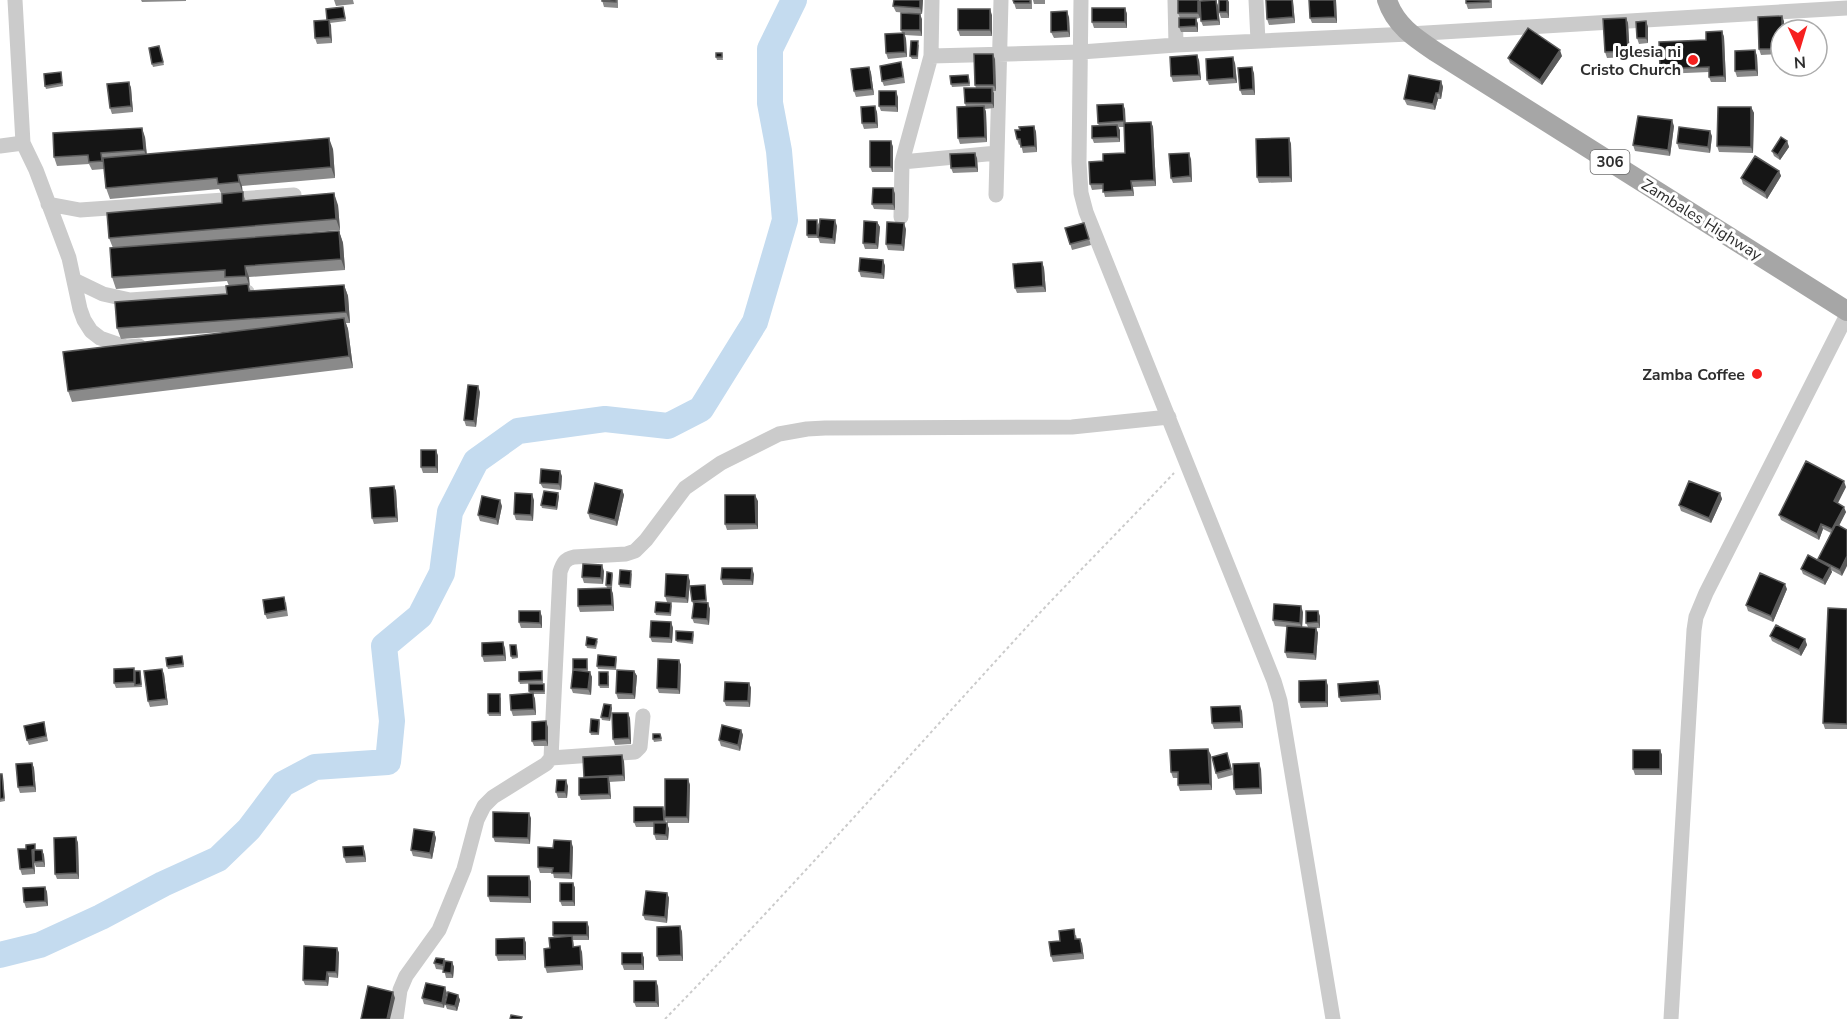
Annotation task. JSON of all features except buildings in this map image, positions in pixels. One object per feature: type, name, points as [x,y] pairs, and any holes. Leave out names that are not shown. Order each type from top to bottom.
[{"type":"main road","name":"Zambales Highway","points":[[1387,0],[1398,22],[1409,34],[1847,313]]},
{"type":"street","points":[[15,0],[23,143],[36,170],[69,258],[84,320],[100,338],[114,344],[126,347],[148,345]]},
{"type":"street","points":[[901,217],[902,162],[931,56],[932,0]]},
{"type":"street","points":[[996,195],[1001,0]]},
{"type":"street","points":[[1081,0],[1079,162],[1081,193],[1086,212],[1274,681],[1280,701],[1333,1019]]},
{"type":"street","points":[[1175,0],[1176,45]]},
{"type":"street","points":[[1256,0],[1258,41]]},
{"type":"street","points":[[931,56],[1081,52],[1847,8]]},
{"type":"street","points":[[0,146],[23,143]]},
{"type":"street","points":[[902,162],[997,153]]},
{"type":"street","points":[[48,204],[80,210],[294,195]]},
{"type":"street","points":[[74,280],[104,294],[130,300],[257,291]]},
{"type":"street","points":[[1671,1019],[1696,617],[1706,592],[1847,313]]},
{"type":"street","points":[[396,1019],[400,990],[406,976],[439,930],[464,869],[477,820],[484,806],[493,797],[546,764],[551,758],[560,572],[562,564],[567,559],[626,555],[635,551],[646,540],[684,488],[721,463],[780,434],[807,429],[1072,427],[1169,417]]},
{"type":"street","points":[[551,758],[635,752],[640,747],[643,716]]},
{"type":"path","points":[[665,1019],[913,754],[1036,617],[1186,461]]},
{"type":"waterway","points":[[0,955],[40,945],[218,859],[249,829],[283,784],[315,767],[388,762],[392,721],[384,646],[420,616],[442,573],[450,512],[476,461],[518,431],[605,419],[668,426],[701,409],[755,322],[785,220],[779,151],[770,103],[770,49],[794,0]]},
{"type":"place","name":"Iglesia ni Cristo Church","points":[[1693,60]]},
{"type":"place","name":"Zamba Coffee","points":[[1757,374]]}]
